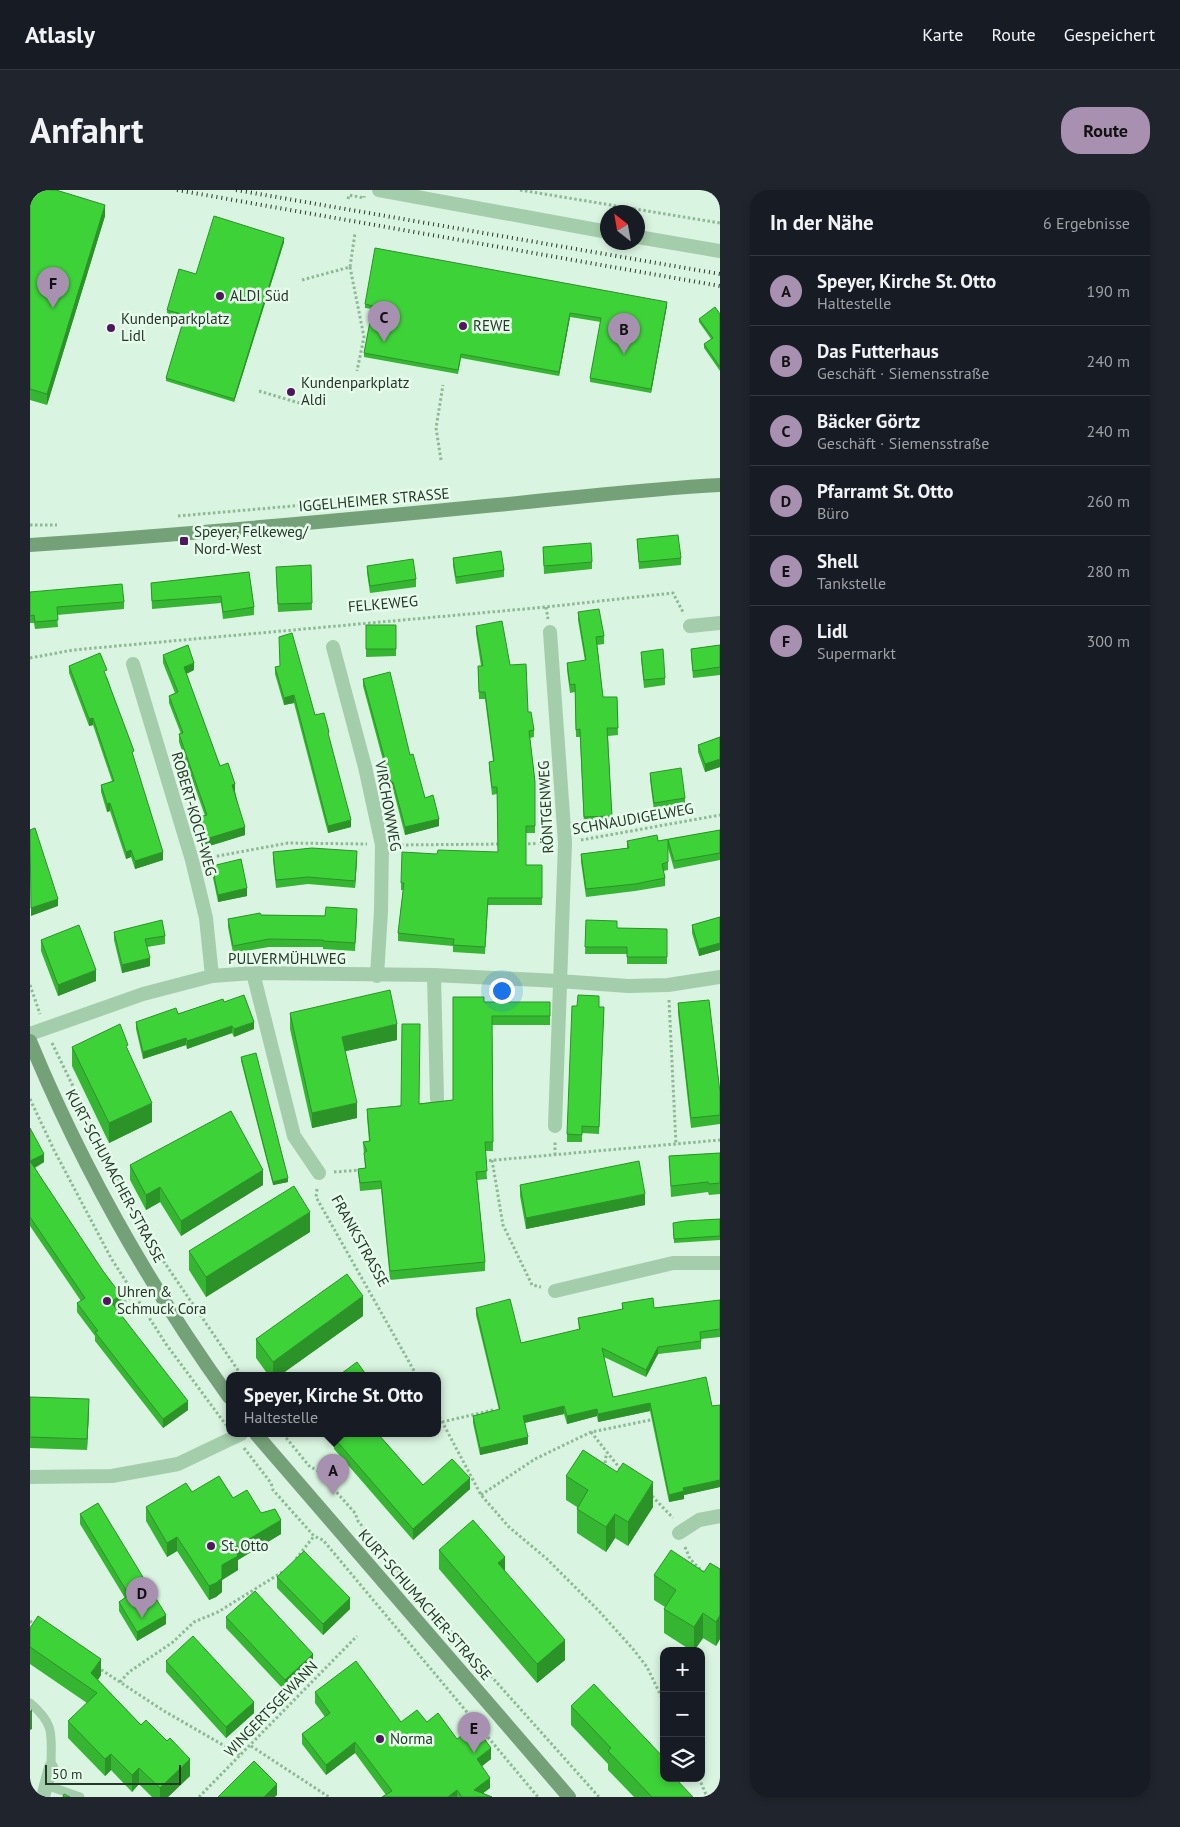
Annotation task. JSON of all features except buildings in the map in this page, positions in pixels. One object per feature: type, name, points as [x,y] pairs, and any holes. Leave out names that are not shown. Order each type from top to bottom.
[{"type":"main road","name":"IGGELHEIMER STRASSE","points":[[30,545],[349,519],[561,499],[652,488],[720,485]]},
{"type":"main road","name":"KURT-SCHUMACHER-STRASSE","points":[[30,1041],[78,1147],[144,1268],[226,1393]]},
{"type":"main road","name":"KURT-SCHUMACHER-STRASSE","points":[[259,1437],[569,1797]]},
{"type":"street","points":[[379,190],[600,231]]},
{"type":"street","points":[[645,238],[720,251]]},
{"type":"street","points":[[690,626],[720,622]]},
{"type":"street","name":"RÖNTGENWEG","points":[[550,632],[565,843],[560,981]]},
{"type":"street","name":"VIRCHOWWEG","points":[[333,647],[365,766],[382,845],[381,911],[377,976]]},
{"type":"street","name":"ROBERT-KOCH-WEG","points":[[133,664],[192,860],[206,918],[212,976]]},
{"type":"street","points":[[253,973],[294,1136],[319,1173]]},
{"type":"street","name":"PULVERMÜHLWEG","points":[[30,1034],[143,994],[212,976],[253,973],[377,976],[434,975],[628,986],[668,985],[720,977]]},
{"type":"street","points":[[434,975],[437,1099]]},
{"type":"street","points":[[555,1126],[560,981]]},
{"type":"street","points":[[555,1291],[673,1263],[720,1263]]},
{"type":"street","points":[[30,1477],[121,1475],[178,1464],[229,1437]]},
{"type":"street","points":[[679,1533],[698,1520],[720,1516]]},
{"type":"street","points":[[44,1791],[51,1767]]},
{"type":"lane","points":[[30,1703],[48,1720],[51,1736],[51,1767]]},
{"type":"lane","points":[[44,1791],[80,1797]]},
{"type":"path","points":[[520,190],[720,223]]},
{"type":"path","points":[[348,199],[349,195],[364,198]]},
{"type":"path","points":[[355,233],[350,267],[364,337],[357,371]]},
{"type":"path","points":[[302,280],[350,267]]},
{"type":"path","points":[[441,460],[436,428],[443,385]]},
{"type":"path","points":[[259,391],[309,406]]},
{"type":"path","points":[[30,525],[62,525]]},
{"type":"path","name":"FELKEWEG","points":[[30,658],[73,650],[546,607],[673,593],[690,626]]},
{"type":"path","name":"SCHNAUDIGELWEG","points":[[518,844],[565,843],[720,815]]},
{"type":"path","points":[[192,860],[288,843],[330,842],[382,845],[508,844]]},
{"type":"path","points":[[30,985],[46,1029],[121,1185],[162,1259],[239,1372]]},
{"type":"path","points":[[668,985],[676,1144]]},
{"type":"path","points":[[30,1099],[54,1150],[111,1258],[166,1344],[226,1422]]},
{"type":"path","points":[[483,1161],[720,1140]]},
{"type":"path","points":[[492,1160],[503,1225],[532,1285],[555,1291]]},
{"type":"path","points":[[319,1173],[368,1170]]},
{"type":"path","name":"FRANKSTRASSE","points":[[319,1173],[316,1196],[415,1372]]},
{"type":"path","points":[[113,1293],[116,1291],[124,1302],[135,1295]]},
{"type":"path","points":[[494,1410],[442,1422],[481,1494],[509,1527],[547,1559],[598,1610],[647,1667],[660,1694]]},
{"type":"path","points":[[481,1494],[535,1459],[591,1432],[656,1419]]},
{"type":"path","points":[[591,1432],[628,1477]]},
{"type":"path","points":[[237,1437],[271,1483],[273,1490],[314,1536],[323,1540],[538,1797]]},
{"type":"path","points":[[285,1437],[310,1467],[314,1476]]},
{"type":"path","points":[[607,1453],[604,1460],[607,1473]]},
{"type":"path","points":[[310,1467],[317,1470],[355,1513],[358,1521],[407,1582],[599,1797]]},
{"type":"path","points":[[271,1483],[276,1485]]},
{"type":"path","points":[[651,1495],[672,1516],[690,1559],[704,1572]]},
{"type":"path","points":[[349,1516],[358,1521]]},
{"type":"path","points":[[120,1682],[129,1672],[173,1642],[194,1622],[218,1612],[290,1567],[314,1536]]},
{"type":"path","points":[[30,1620],[44,1631]]},
{"type":"path","points":[[30,1633],[36,1626]]},
{"type":"path","name":"WINGERTSGEWANN","points":[[199,1797],[242,1756],[357,1636]]},
{"type":"path","points":[[90,1662],[164,1712],[242,1756]]},
{"type":"path","points":[[251,1746],[329,1797]]},
{"type":"path","points":[[701,1782],[707,1797]]},
{"type":"railway","points":[[177,190],[720,286]]},
{"type":"railway","points":[[236,190],[720,274]]},
{"type":"place","name":"ALDI Süd","points":[[220,296]]},
{"type":"place","name":"Lidl","points":[[53,308]]},
{"type":"place","name":"REWE","points":[[463,326]]},
{"type":"place","name":"Kundenparkplatz Lidl","points":[[111,328]]},
{"type":"place","name":"Bäcker Görtz","points":[[384,342]]},
{"type":"place","name":"Das Futterhaus","points":[[624,354]]},
{"type":"place","name":"Kundenparkplatz Aldi","points":[[291,392]]},
{"type":"place","name":"Speyer, Felkeweg/ Nord-West","points":[[184,541]]},
{"type":"place","name":"Uhren & Schmuck Cora","points":[[107,1301]]},
{"type":"place","name":"Speyer, Kirche St. Otto","points":[[333,1495]]},
{"type":"place","name":"St. Otto","points":[[211,1546]]},
{"type":"place","name":"Pfarramt St. Otto","points":[[142,1618]]},
{"type":"place","name":"Norma","points":[[380,1739]]},
{"type":"place","name":"Shell","points":[[474,1753]]}]
